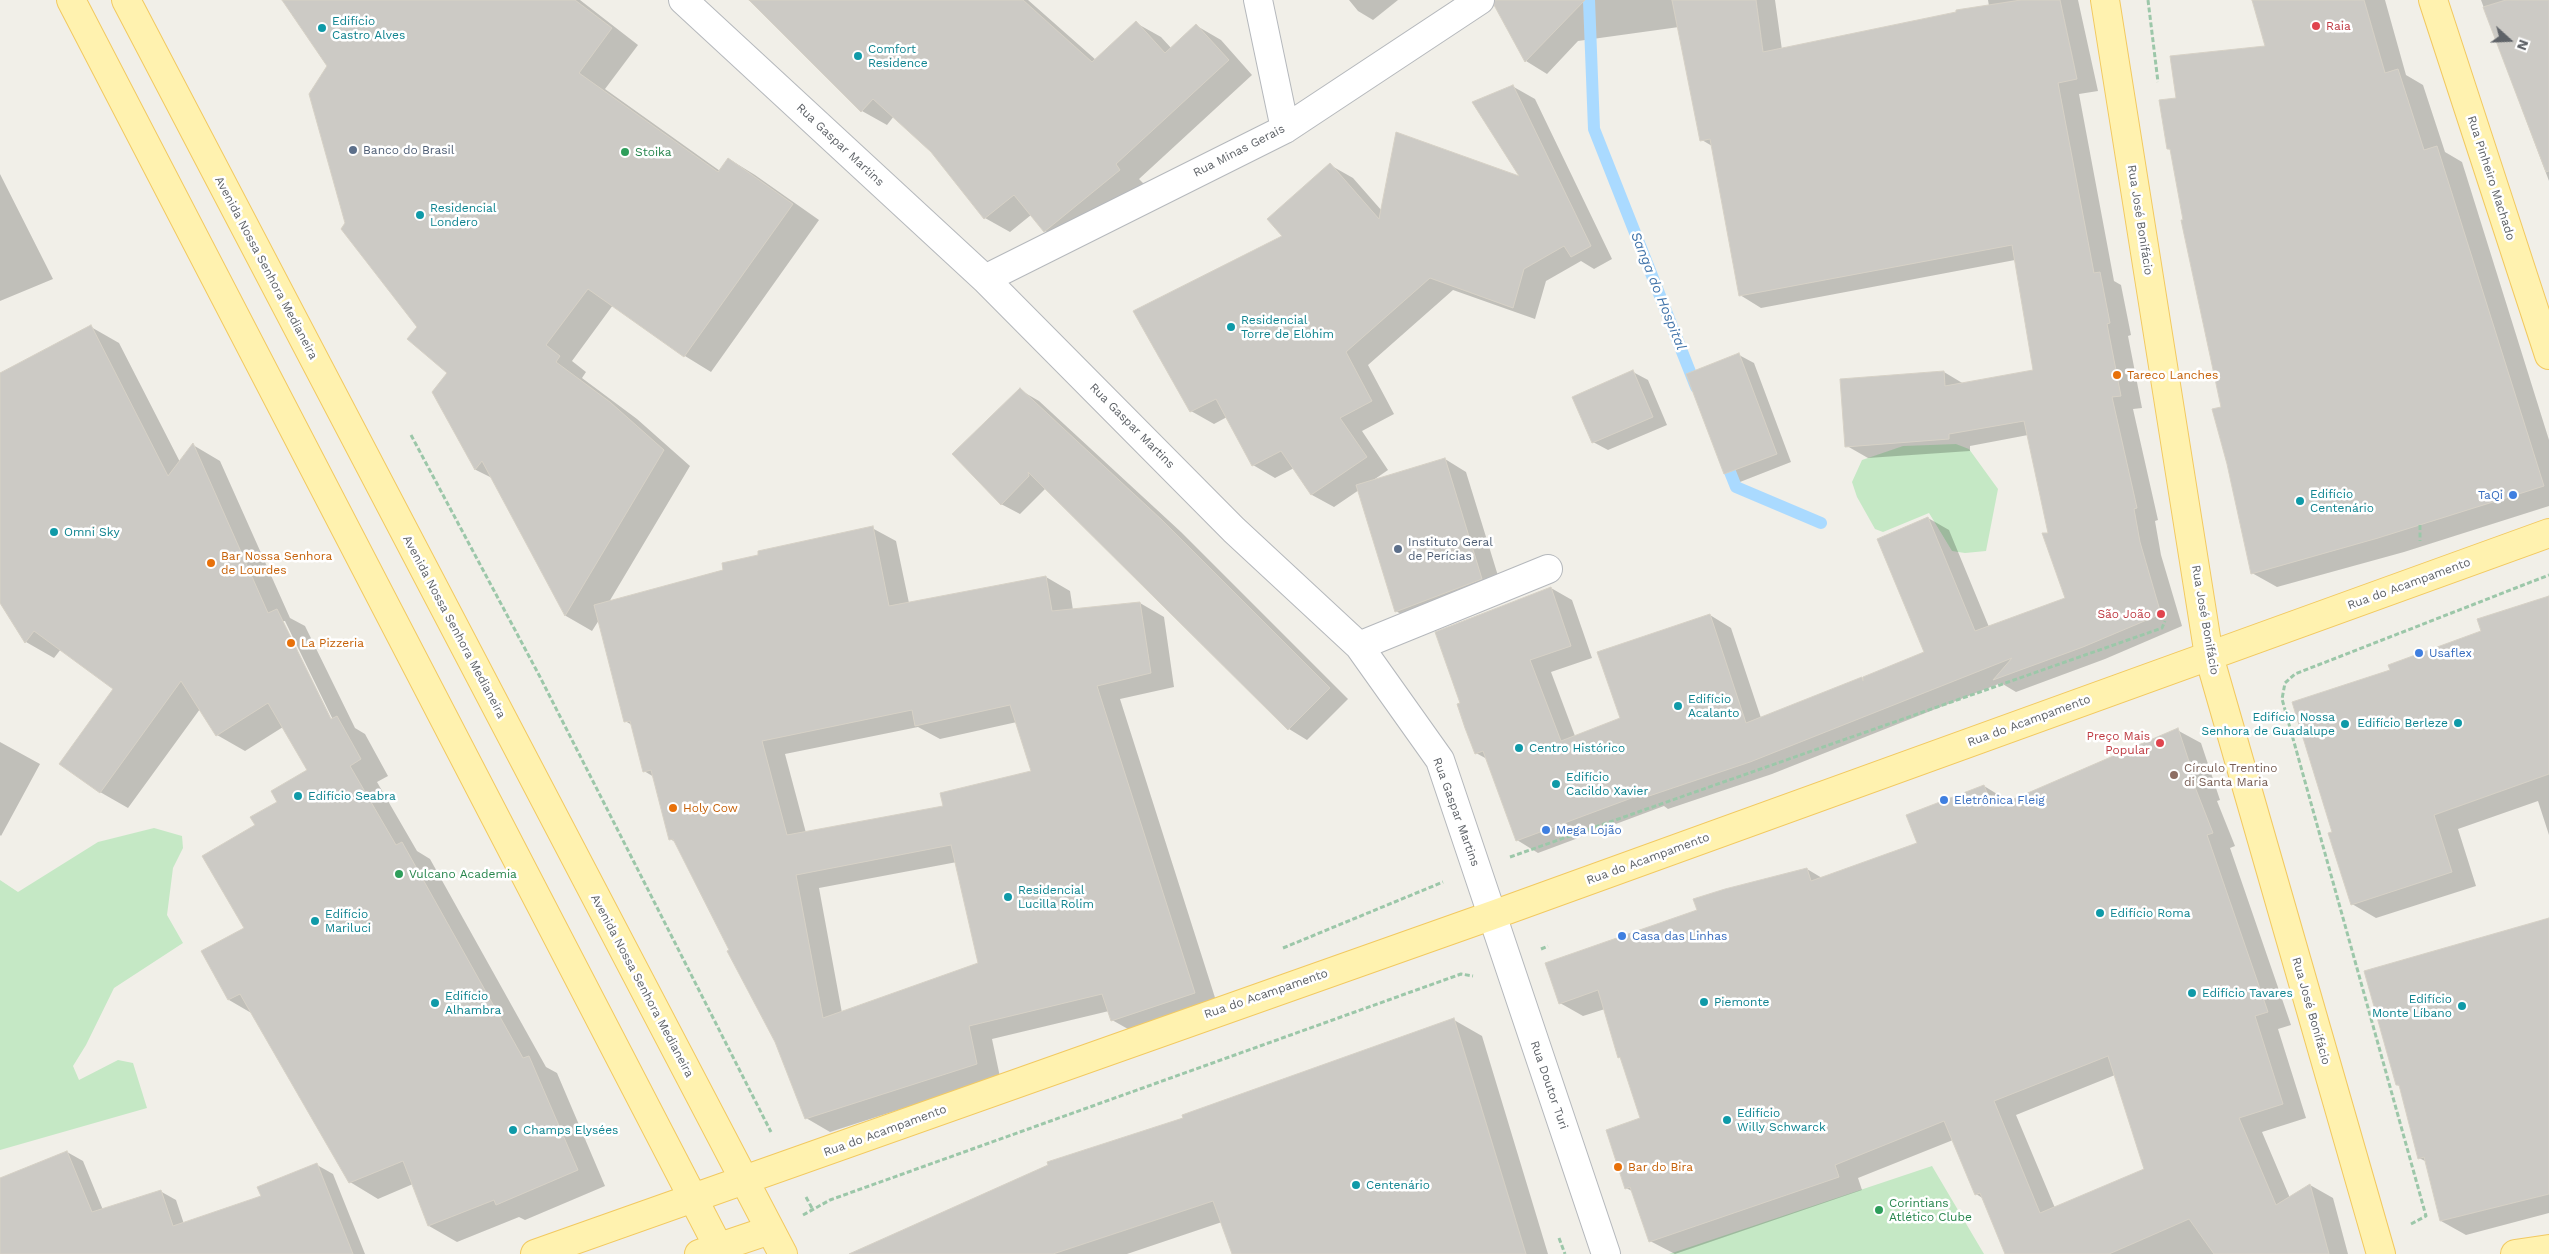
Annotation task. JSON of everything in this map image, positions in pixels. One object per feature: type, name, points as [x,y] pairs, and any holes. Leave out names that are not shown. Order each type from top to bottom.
[{"type":"main road","points":[[71,0],[693,1198],[713,1252],[770,1230]]},
{"type":"main road","name":"Avenida Nossa Senhora Medianeira","points":[[126,0],[783,1254]]},
{"type":"main road","name":"Rua José Bonifácio","points":[[2105,0],[2209,656],[2381,1254]]},
{"type":"main road","name":"Rua Pinheiro Machado","points":[[2433,0],[2549,355]]},
{"type":"main road","name":"Rua do Acampamento","points":[[534,1254],[745,1181],[1264,994],[1493,915],[2549,533]]},
{"type":"main road","points":[[2515,1254],[2549,1249]]},
{"type":"street","name":"Rua Gaspar Martins","points":[[683,0],[985,279],[1234,530],[1359,646],[1440,760],[1493,915]]},
{"type":"street","points":[[1258,0],[1285,129]]},
{"type":"street","name":"Rua Minas Gerais","points":[[985,279],[1285,129],[1480,0]]},
{"type":"street","points":[[1359,646],[1548,569]]},
{"type":"street","name":"Rua Doutor Turi","points":[[1493,915],[1606,1254]]},
{"type":"path","points":[[2148,0],[2158,82]]},
{"type":"path","points":[[411,435],[538,675],[775,1139]]},
{"type":"path","points":[[2420,525],[2420,542]]},
{"type":"path","points":[[2426,1216],[2282,699],[2285,682],[2295,674],[2549,575]]},
{"type":"path","points":[[1281,949],[1477,868],[2162,628],[2166,614]]},
{"type":"path","points":[[806,1222],[803,1214],[830,1200],[1461,974],[1472,975],[1476,984]]},
{"type":"path","points":[[1558,1235],[1565,1254]]},
{"type":"green space","points":[[1956,444],[1969,449],[1998,489],[1986,551],[1965,553],[1952,551],[1929,513],[1883,532],[1875,529],[1857,497],[1852,482],[1862,460],[1903,446]]},
{"type":"green space","points":[[154,828],[182,836],[183,848],[173,868],[167,915],[183,943],[114,988],[86,1045],[73,1066],[79,1080],[118,1060],[133,1063],[147,1108],[0,1150],[0,880],[18,892],[98,842]]},
{"type":"green space","name":"Corintians Atlético Clube","points":[[1932,1166],[1984,1254],[1669,1254]]},
{"type":"building","points":[[282,0],[575,0],[612,28],[579,73],[718,172],[728,158],[793,204],[684,357],[588,289],[546,345],[560,356],[556,362],[610,402],[664,450],[565,616],[482,461],[475,470],[432,392],[447,373],[407,339],[417,327],[341,229],[345,223],[309,94],[327,66]]},
{"type":"building","points":[[749,0],[1023,0],[1092,62],[1136,21],[1165,53],[1196,24],[1229,60],[1116,164],[1120,170],[1044,232],[1014,195],[984,219],[931,152],[873,99],[861,112]]},
{"type":"building","points":[[1495,0],[1585,0],[1525,62],[1494,5]]},
{"type":"building","points":[[1672,0],[1756,0],[1763,52],[1956,12],[1956,10],[2021,0],[2060,0],[2077,79],[2058,83],[2094,273],[2100,272],[2110,323],[2107,324],[2121,396],[2112,397],[2137,508],[2134,509],[2140,542],[2161,614],[2083,647],[1993,680],[2012,658],[1750,762],[1646,797],[1645,793],[1516,841],[1483,751],[1475,754],[1457,704],[1460,703],[1435,632],[1551,587],[1571,646],[1530,660],[1561,741],[1620,718],[1597,652],[1710,614],[1746,723],[1862,677],[1863,681],[1863,677],[1924,652],[1877,539],[1928,517],[1975,631],[2065,598],[2042,533],[2048,533],[2024,421],[1949,434],[1949,439],[1845,447],[1840,379],[1944,371],[1945,386],[2033,370],[2012,245],[1739,296],[1710,139],[1700,141]]},
{"type":"building","points":[[2252,0],[2364,0],[2385,73],[2398,69],[2424,150],[2437,146],[2544,486],[2378,538],[2251,574],[2227,464],[2212,409],[2221,407],[2181,220],[2183,220],[2170,149],[2167,149],[2159,100],[2176,98],[2170,56],[2265,46]]},
{"type":"building","points":[[2506,0],[2549,0],[2549,171],[2546,172],[2483,7]]},
{"type":"building","points":[[1513,85],[1591,246],[1571,257],[1564,246],[1524,269],[1513,308],[1430,278],[1346,352],[1372,401],[1340,418],[1367,457],[1311,495],[1281,451],[1252,466],[1216,399],[1190,412],[1133,311],[1282,236],[1267,219],[1330,163],[1379,219],[1396,132],[1519,176],[1472,102]]},
{"type":"building","points":[[91,325],[168,476],[193,443],[268,613],[277,609],[331,719],[337,716],[361,759],[350,766],[396,845],[402,842],[523,1058],[529,1056],[578,1170],[496,1205],[494,1200],[428,1226],[403,1161],[349,1183],[240,994],[228,1000],[201,951],[244,928],[202,856],[255,825],[250,817],[277,802],[271,791],[307,770],[268,703],[216,736],[181,681],[100,793],[59,764],[113,689],[34,631],[25,643],[0,603],[0,373]]},
{"type":"building","points":[[1739,353],[1777,454],[1724,474],[1686,374]]},
{"type":"building","points":[[1633,370],[1653,417],[1592,443],[1572,397]]},
{"type":"building","points":[[1020,388],[1162,520],[1330,688],[1288,730],[1028,472],[1029,476],[1001,505],[952,454]]},
{"type":"building","points":[[1445,458],[1482,579],[1395,612],[1356,485]]},
{"type":"building","points":[[873,526],[889,606],[1046,576],[1052,611],[1140,602],[1151,673],[1097,686],[1195,993],[1111,1021],[1102,994],[969,1026],[977,1064],[805,1119],[775,1042],[727,951],[729,950],[673,839],[669,840],[651,770],[643,772],[630,721],[624,722],[594,605],[723,570],[722,563],[758,555],[758,551]],"holes":[[[1010,705],[1031,771],[940,793],[943,806],[787,835],[762,741],[912,710],[915,726]],[[951,845],[978,963],[823,1018],[796,875]]]},
{"type":"building","points":[[2549,596],[2549,774],[2434,815],[2452,872],[2351,905],[2328,833],[2332,832],[2292,702],[2390,670],[2388,665],[2481,631],[2477,619]]},
{"type":"building","points":[[2178,728],[2197,786],[2195,787],[2213,833],[2207,835],[2268,1012],[2255,1016],[2283,1104],[2239,1118],[2276,1205],[2310,1184],[2329,1254],[2214,1254],[2189,1219],[2109,1254],[2005,1254],[1980,1193],[1975,1195],[1944,1121],[1835,1165],[1839,1177],[1649,1242],[1630,1187],[1625,1189],[1606,1130],[1640,1118],[1620,1057],[1618,1058],[1598,990],[1559,1004],[1545,963],[1697,910],[1693,899],[1807,868],[1811,881],[1917,843],[1906,815],[1984,785],[1993,808]],"holes":[[[2108,1056],[2144,1169],[2040,1213],[1994,1101]]]},
{"type":"building","points":[[2549,918],[2549,1194],[2440,1221],[2424,1157],[2418,1159],[2399,1085],[2396,1085],[2364,971]]},
{"type":"building","name":"Centenário","points":[[1454,1018],[1526,1254],[1232,1254],[1213,1201],[1053,1254],[849,1254],[1048,1165],[1047,1162],[1183,1118],[1182,1115]]},
{"type":"building","points":[[67,1151],[92,1212],[161,1190],[173,1226],[261,1196],[257,1187],[317,1163],[353,1254],[0,1254],[0,1178]]},
{"type":"waterway","name":"Sanga do Hospital","points":[[1589,0],[1594,129],[1696,387]]},
{"type":"waterway","name":"Sanga do Hospital","points":[[1724,457],[1736,487],[1821,523]]},
{"type":"place","name":"Raia","points":[[2316,26]]},
{"type":"place","name":"Edifício Castro Alves","points":[[322,28]]},
{"type":"place","name":"Comfort Residence","points":[[858,56]]},
{"type":"place","name":"Banco do Brasil","points":[[353,150]]},
{"type":"place","name":"Stoika","points":[[625,152]]},
{"type":"place","name":"Residencial Londero","points":[[420,215]]},
{"type":"place","name":"Residencial Torre de Elohim","points":[[1231,327]]},
{"type":"place","name":"Tareco Lanches","points":[[2117,375]]},
{"type":"place","name":"TaQi","points":[[2513,495]]},
{"type":"place","name":"Edifício Centenário","points":[[2300,501]]},
{"type":"place","name":"Omni Sky","points":[[54,532]]},
{"type":"place","name":"Instituto Geral de Perícias","points":[[1398,549]]},
{"type":"place","name":"Bar Nossa Senhora de Lourdes","points":[[211,563]]},
{"type":"place","name":"São João","points":[[2161,614]]},
{"type":"place","name":"La Pizzeria","points":[[291,643]]},
{"type":"place","name":"Usaflex","points":[[2419,653]]},
{"type":"place","name":"Edifício Acalanto","points":[[1678,706]]},
{"type":"place","name":"Edifício Berleze","points":[[2458,723]]},
{"type":"place","name":"Edifício Nossa Senhora de Guadalupe","points":[[2345,724]]},
{"type":"place","name":"Preço Mais Popular","points":[[2160,743]]},
{"type":"place","name":"Centro Histórico","points":[[1519,748]]},
{"type":"place","name":"Círculo Trentino di Santa Maria","points":[[2174,775]]},
{"type":"place","name":"Edifício Cacildo Xavier","points":[[1556,784]]},
{"type":"place","name":"Edifício Seabra","points":[[298,796]]},
{"type":"place","name":"Eletrônica Fleig","points":[[1944,800]]},
{"type":"place","name":"Holy Cow","points":[[673,808]]},
{"type":"place","name":"Mega Lojão","points":[[1546,830]]},
{"type":"place","name":"Vulcano Academia","points":[[399,874]]},
{"type":"place","name":"Residencial Lucilla Rolim","points":[[1008,897]]},
{"type":"place","name":"Edifício Roma","points":[[2100,913]]},
{"type":"place","name":"Edifício Mariluci","points":[[315,921]]},
{"type":"place","name":"Casa das Linhas","points":[[1622,936]]},
{"type":"place","name":"Edifício Tavares","points":[[2192,993]]},
{"type":"place","name":"Piemonte","points":[[1704,1002]]},
{"type":"place","name":"Edifício Alhambra","points":[[435,1003]]},
{"type":"place","name":"Edifício Monte Líbano","points":[[2462,1006]]},
{"type":"place","name":"Edifício Willy Schwarck","points":[[1727,1120]]},
{"type":"place","name":"Champs Elysées","points":[[513,1130]]},
{"type":"place","name":"Bar do Bira","points":[[1618,1167]]},
{"type":"place","name":"Centenário","points":[[1356,1185]]},
{"type":"place","name":"Corintians Atlético Clube","points":[[1879,1210]]}]
